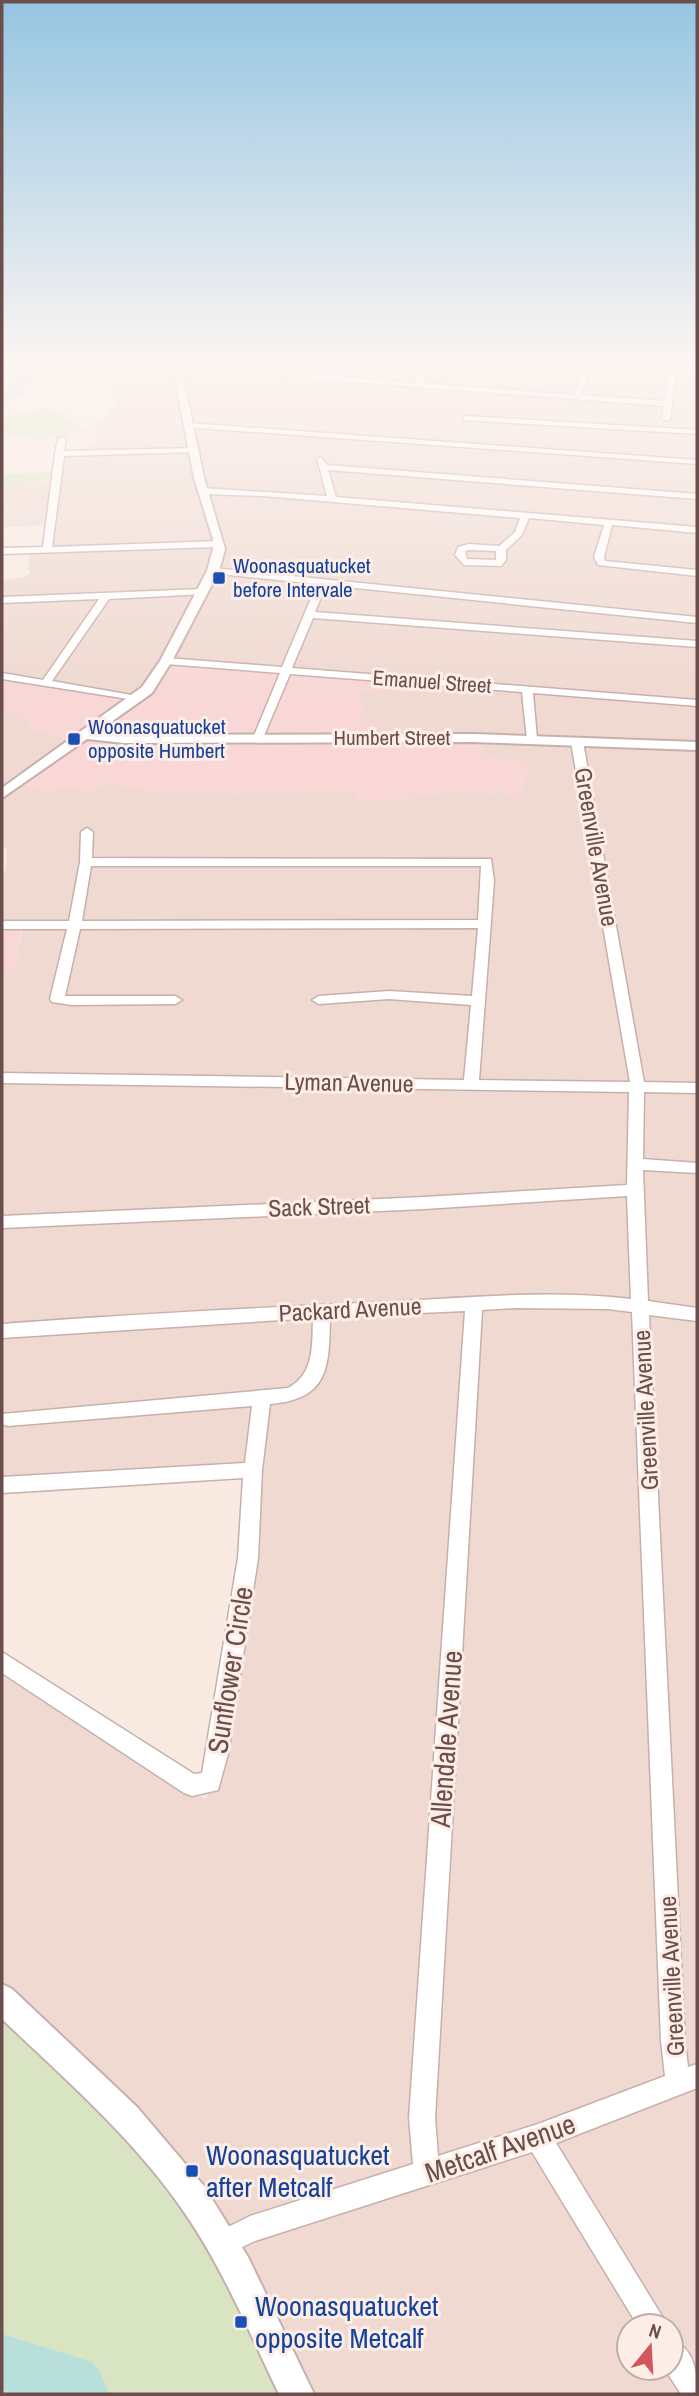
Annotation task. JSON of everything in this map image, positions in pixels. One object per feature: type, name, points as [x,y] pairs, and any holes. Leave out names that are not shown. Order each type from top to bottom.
[{"type":"street","points":[[47,550],[57,471]]},
{"type":"street","points":[[2,794],[136,699],[147,690],[166,661],[213,571],[218,544],[199,471]]},
{"type":"street","points":[[325,471],[332,499]]},
{"type":"street","points":[[412,471],[697,496]]},
{"type":"street","points":[[203,491],[332,499],[697,530]]},
{"type":"street","points":[[501,549],[519,533],[525,516]]},
{"type":"street","points":[[609,522],[599,557],[601,563],[697,573]]},
{"type":"street","points":[[2,551],[218,544]]},
{"type":"street","points":[[213,571],[697,620]]},
{"type":"street","points":[[258,738],[323,582]]},
{"type":"street","points":[[2,600],[202,592]]},
{"type":"street","points":[[46,682],[107,594]]},
{"type":"street","points":[[310,615],[697,644]]},
{"type":"street","name":"Emanuel Street","points":[[166,661],[697,703]]},
{"type":"street","points":[[2,676],[136,699]]},
{"type":"street","points":[[527,690],[533,740]]},
{"type":"street","name":"Humbert Street","points":[[86,735],[124,739],[533,740],[697,746]]},
{"type":"street","name":"Greenville Avenue","points":[[577,742],[595,831],[638,1087],[635,1190],[673,2041],[688,2080]]},
{"type":"street","points":[[87,832],[86,862],[75,924],[57,999],[72,1002],[175,1000]]},
{"type":"street","points":[[86,862],[487,862],[489,865],[471,1084]]},
{"type":"street","points":[[2,925],[483,924]]},
{"type":"street","points":[[319,1000],[389,995],[476,1001]]},
{"type":"street","name":"Lyman Avenue","points":[[2,1077],[697,1087]]},
{"type":"street","points":[[635,1164],[697,1168]]},
{"type":"street","name":"Sack Street","points":[[2,1222],[635,1190]]},
{"type":"street","name":"Packard Avenue","points":[[2,1331],[474,1304],[608,1303],[697,1314]]},
{"type":"street","name":"Allendale Avenue","points":[[427,2173],[422,2118],[474,1304]]},
{"type":"street","points":[[9,1419],[262,1398],[304,1391],[312,1382],[318,1364],[322,1312]]},
{"type":"street","name":"Sunflower Circle","points":[[2,1662],[192,1785],[210,1782],[218,1754],[248,1558],[253,1470],[262,1398]]},
{"type":"street","points":[[2,1485],[253,1470]]},
{"type":"street","points":[[2,1999],[138,2128],[194,2197],[223,2243],[297,2394]]},
{"type":"street","name":"Metcalf Avenue","points":[[223,2243],[250,2229],[538,2137],[688,2080]]},
{"type":"street","points":[[538,2137],[645,2312]]},
{"type":"street","points":[[685,2375],[697,2394]]},
{"type":"shaded area","points":[[57,471],[697,471],[697,2394],[292,2394],[224,2262],[82,2078],[2,2003],[2,1676],[206,1799],[218,1773],[248,1478],[2,1491],[2,971],[10,972],[23,927],[2,927],[2,875],[6,869],[7,850],[2,846],[2,709],[19,713],[29,724],[27,729],[54,734],[75,742],[62,786],[93,791],[106,783],[160,792],[280,793],[351,790],[381,801],[458,791],[495,794],[500,787],[509,796],[521,798],[521,785],[528,770],[519,762],[481,756],[480,741],[386,741],[361,722],[356,696],[361,691],[389,682],[139,698],[2,678],[2,581],[27,576],[31,570],[28,570],[30,553],[44,551],[47,525],[2,527],[2,511],[9,506],[2,494],[12,486],[56,479]]},
{"type":"shaded area","points":[[166,663],[390,681],[382,692],[361,691],[356,696],[364,704],[361,722],[376,723],[380,740],[480,741],[482,756],[519,762],[534,773],[523,778],[521,785],[524,791],[521,798],[505,797],[500,787],[495,794],[458,791],[381,801],[357,799],[351,790],[280,793],[160,792],[106,783],[93,791],[62,786],[50,793],[20,784],[75,742],[54,734],[27,729],[29,724],[19,713],[2,709],[2,678],[133,700]]},
{"type":"shaded area","points":[[2,927],[23,927],[16,950],[22,959],[10,972],[2,971]]},
{"type":"green space","points":[[56,472],[56,478],[12,486],[3,494],[12,500],[2,511],[2,474]]},
{"type":"green space","points":[[2,2004],[62,2058],[119,2117],[224,2262],[292,2394],[2,2394]]},
{"type":"waterway","points":[[2,2362],[72,2382],[81,2394]]},
{"type":"place","name":"Woonasquatucket before Intervale","points":[[219,578]]},
{"type":"place","name":"Woonasquatucket opposite Humbert","points":[[74,739]]},
{"type":"place","name":"Woonasquatucket after Metcalf","points":[[192,2171]]},
{"type":"place","name":"Woonasquatucket opposite Metcalf","points":[[241,2322]]}]
